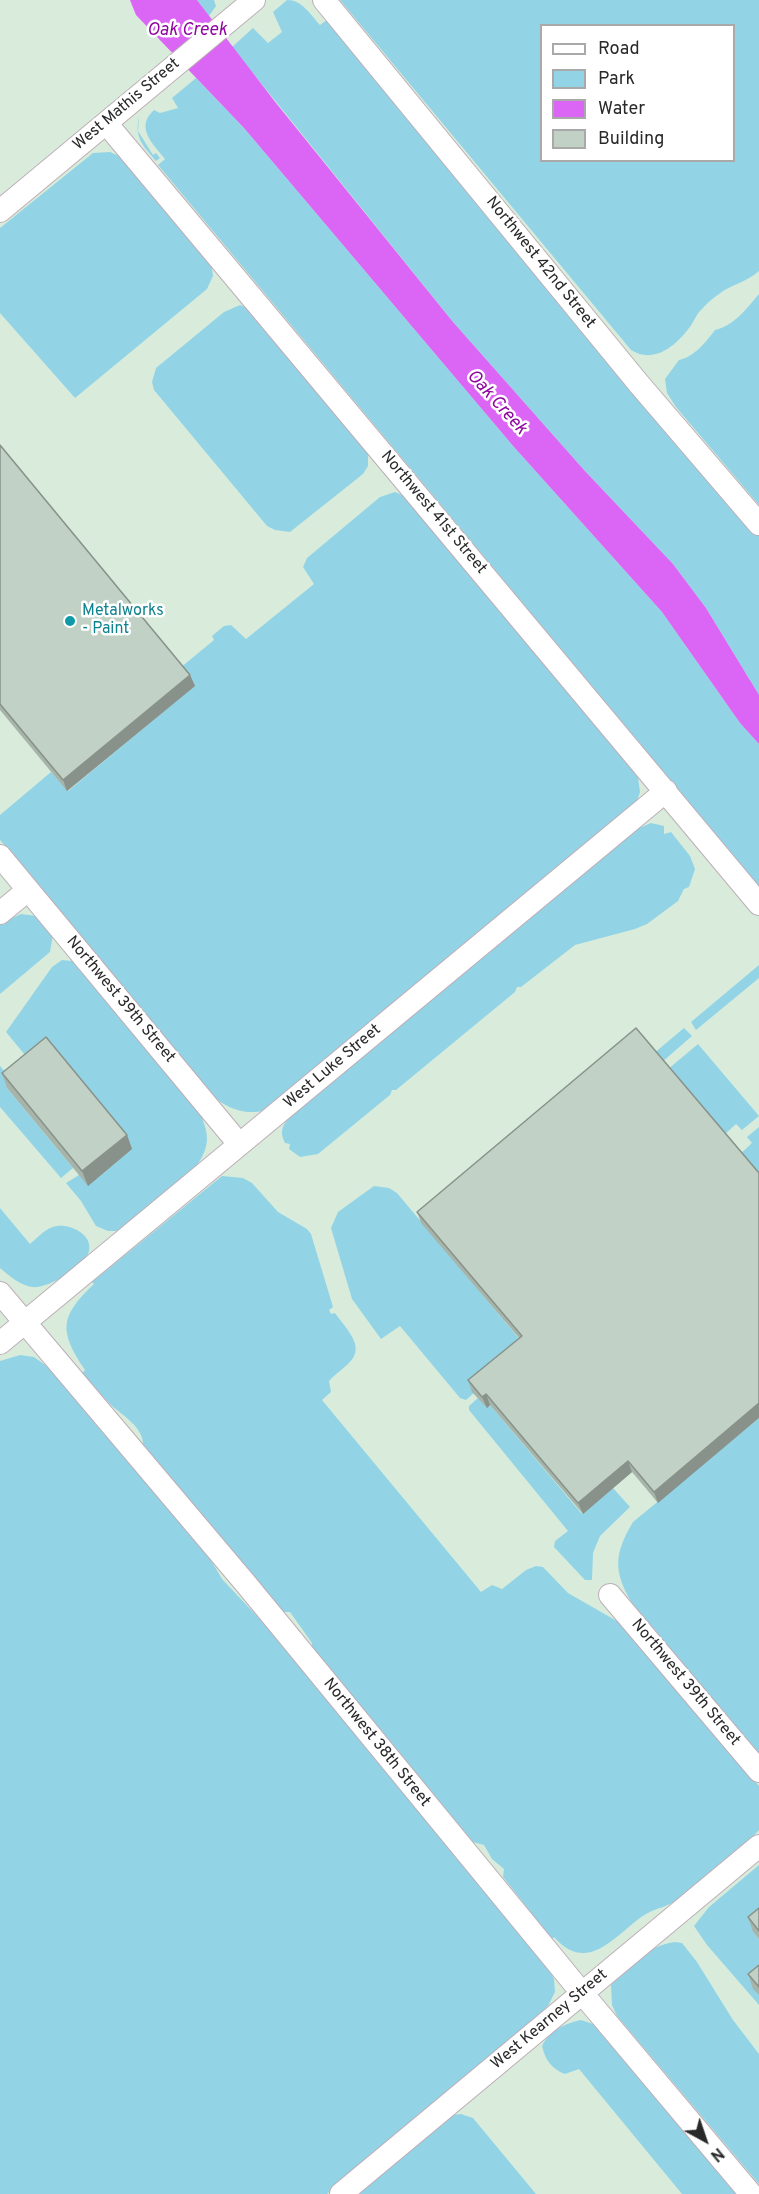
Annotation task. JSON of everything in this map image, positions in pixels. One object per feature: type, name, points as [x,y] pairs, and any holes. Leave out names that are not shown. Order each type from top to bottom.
[{"type":"street","name":"West Mathis Street","points":[[0,211],[254,0]]},
{"type":"street","name":"Northwest 42nd Street","points":[[324,0],[639,384],[759,524]]},
{"type":"street","name":"Northwest 41st Street","points":[[106,123],[759,904]]},
{"type":"street","name":"West Luke Street","points":[[0,1343],[666,791]]},
{"type":"street","name":"Northwest 39th Street","points":[[0,856],[239,1144]]},
{"type":"street","points":[[0,913],[28,890]]},
{"type":"street","name":"Northwest 38th Street","points":[[0,1293],[246,1584],[582,1993],[751,2194]]},
{"type":"street","name":"Northwest 39th Street","points":[[610,1595],[759,1771]]},
{"type":"street","name":"West Kearney Street","points":[[341,2194],[759,1846]]},
{"type":"green space","points":[[197,0],[214,0],[216,6],[209,16]]},
{"type":"green space","points":[[287,0],[301,5],[320,25],[328,19],[759,536],[759,695],[706,608],[673,564],[584,470],[453,322],[232,47],[253,28],[268,43],[282,32],[273,12]]},
{"type":"green space","points":[[340,0],[759,0],[759,271],[710,301],[698,313],[691,326],[670,347],[655,354],[639,354],[631,350]]},
{"type":"green space","points":[[196,78],[244,128],[514,447],[662,612],[740,723],[759,744],[759,887],[158,165],[165,159],[148,135],[146,123],[148,116],[154,110],[160,113],[178,108],[172,98]]},
{"type":"green space","points":[[138,131],[153,155],[156,153],[160,158],[156,161],[144,146]]},
{"type":"green space","points":[[110,152],[121,157],[211,261],[213,276],[207,289],[75,398],[0,313],[0,228],[93,153]]},
{"type":"green space","points":[[759,294],[759,505],[676,407],[667,393],[665,379],[679,360],[695,352],[715,330],[722,328],[745,311]]},
{"type":"green space","points":[[240,305],[248,308],[368,450],[368,466],[363,474],[290,532],[275,530],[267,526],[154,390],[152,382],[156,368],[224,312]]},
{"type":"green space","points":[[395,492],[410,498],[638,777],[640,792],[637,801],[268,1110],[241,1111],[216,1099],[0,840],[0,815],[51,772],[68,791],[194,686],[180,668],[214,640],[212,636],[224,626],[231,625],[246,639],[314,584],[303,567],[307,558],[380,497]]},
{"type":"green space","points":[[651,823],[664,826],[664,834],[671,832],[690,856],[695,869],[689,887],[684,889],[678,901],[647,924],[575,945],[521,987],[517,987],[515,992],[396,1090],[392,1090],[390,1095],[318,1154],[300,1157],[289,1149],[290,1144],[285,1143],[282,1133],[284,1124],[289,1118],[637,829]]},
{"type":"green space","points":[[21,914],[37,916],[53,934],[50,952],[0,994],[0,924]]},
{"type":"green space","points":[[62,960],[72,961],[200,1112],[205,1125],[207,1139],[204,1153],[186,1179],[120,1231],[108,1231],[96,1226],[81,1201],[66,1183],[79,1175],[34,1066],[6,1032],[52,967]]},
{"type":"green space","points":[[759,965],[759,978],[696,1030],[691,1022]]},
{"type":"green space","points":[[684,1028],[692,1036],[661,1063],[653,1054]]},
{"type":"green space","points":[[698,1044],[759,1116],[742,1130],[736,1124],[723,1136],[667,1070]]},
{"type":"green space","points":[[0,1066],[14,1082],[7,1088],[73,1168],[61,1178],[0,1107]]},
{"type":"green space","points":[[759,1127],[759,1180],[739,1155],[752,1143],[747,1137]]},
{"type":"green space","points":[[222,1176],[243,1178],[252,1183],[278,1212],[307,1229],[311,1234],[333,1307],[329,1310],[331,1314],[335,1313],[347,1329],[356,1346],[351,1361],[329,1381],[331,1392],[322,1400],[481,1592],[492,1585],[502,1589],[526,1570],[536,1566],[543,1567],[568,1593],[622,1624],[759,1786],[759,1830],[723,1869],[680,1903],[677,1900],[646,1914],[602,1947],[591,1952],[579,1953],[567,1948],[554,1937],[552,1939],[503,1877],[504,1869],[492,1859],[484,1845],[473,1842],[312,1647],[312,1643],[290,1612],[282,1612],[143,1444],[136,1427],[111,1405],[82,1373],[85,1370],[67,1334],[69,1315],[74,1306],[94,1284],[92,1282]]},
{"type":"green space","points":[[374,1186],[389,1188],[397,1193],[526,1347],[466,1400],[460,1398],[400,1326],[381,1339],[352,1299],[331,1228],[338,1212]]},
{"type":"green space","points":[[0,1208],[30,1244],[53,1227],[63,1226],[80,1232],[88,1240],[89,1251],[86,1257],[81,1264],[56,1281],[39,1287],[19,1282],[0,1268]]},
{"type":"green space","points":[[20,1355],[34,1357],[48,1367],[205,1550],[222,1579],[270,1630],[548,1967],[554,1979],[555,1992],[548,2006],[512,2039],[327,2194],[0,2194],[0,1361]]},
{"type":"green space","points":[[478,1398],[490,1405],[582,1514],[613,1488],[630,1507],[600,1536],[593,1553],[592,1580],[585,1580],[554,1547],[555,1541],[568,1531],[469,1410],[469,1406]]},
{"type":"green space","points":[[759,1418],[759,1755],[632,1603],[621,1581],[618,1562],[622,1544],[633,1522]]},
{"type":"green space","points":[[759,1865],[759,1927],[753,1932],[759,1939],[759,1984],[754,1989],[759,1995],[759,2005],[707,1945],[694,1926],[709,1907]]},
{"type":"green space","points":[[675,1942],[682,1943],[697,1962],[733,2020],[759,2054],[759,2184],[617,2016],[612,2005],[611,1985],[625,1971],[640,1957],[656,1947]]},
{"type":"green space","points":[[581,2020],[593,2024],[606,2035],[738,2194],[682,2194],[579,2069],[565,2074],[552,2066],[543,2051],[542,2046],[545,2040],[558,2028]]},
{"type":"green space","points":[[461,2114],[473,2118],[536,2194],[356,2194],[451,2115]]},
{"type":"water","name":"Oak Creek","points":[[130,0],[197,0],[276,103],[453,322],[584,470],[673,564],[706,608],[759,695],[759,744],[740,723],[662,612],[514,447],[244,128],[136,15]]},
{"type":"building","name":"Metalworks - Paint","points":[[0,445],[190,675],[63,780],[0,704]]},
{"type":"building","points":[[636,1028],[759,1173],[759,1403],[654,1492],[628,1461],[578,1503],[486,1394],[482,1397],[468,1380],[522,1336],[417,1212]]},
{"type":"building","points":[[46,1037],[127,1135],[82,1171],[2,1073]]},
{"type":"building","points":[[759,1908],[759,1931],[748,1917]]},
{"type":"building","points":[[759,1965],[759,1987],[748,1974]]},
{"type":"place","name":"Metalworks - Paint","points":[[70,621]]}]
